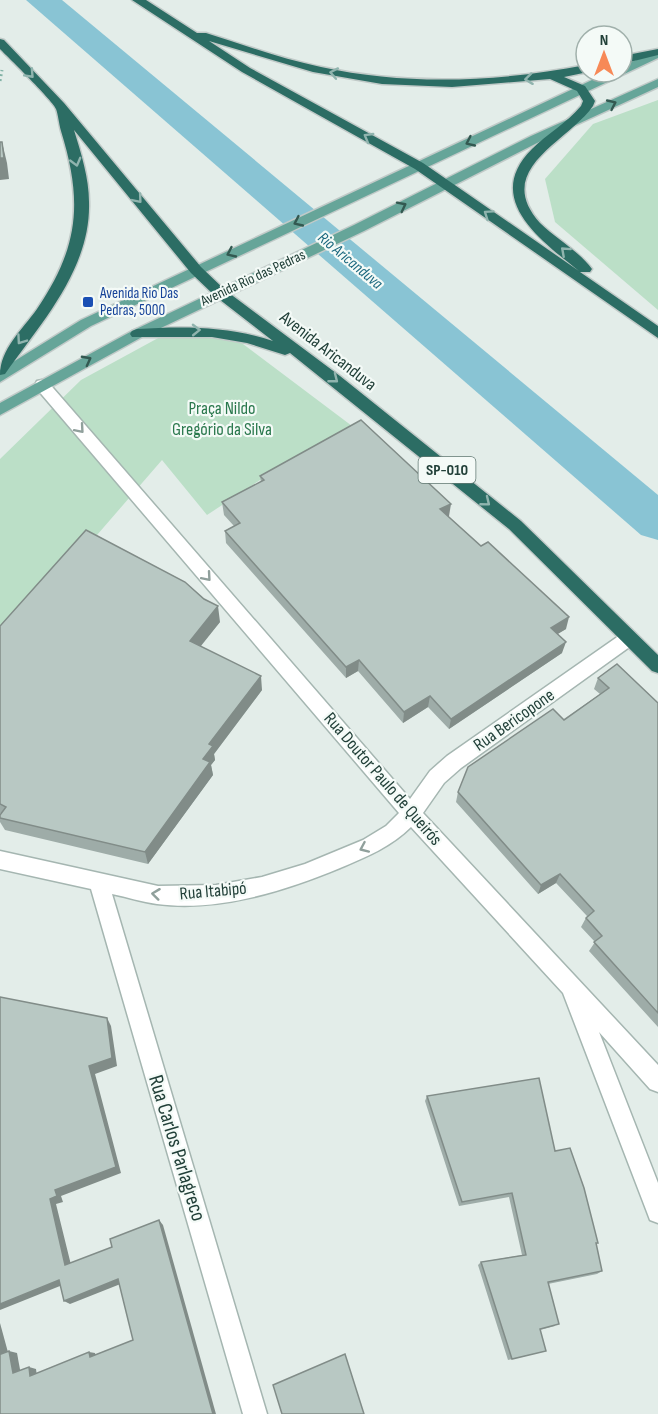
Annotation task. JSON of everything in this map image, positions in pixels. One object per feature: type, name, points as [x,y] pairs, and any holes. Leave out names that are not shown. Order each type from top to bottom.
[{"type":"highway","points":[[138,0],[246,70],[419,166],[658,333]]},
{"type":"highway","points":[[175,26],[273,58],[350,76],[480,82],[553,76],[574,72]]},
{"type":"highway","name":"Avenida Aricanduva","points":[[0,42],[60,106],[196,270],[220,293],[306,358],[515,525],[658,666]]},
{"type":"highway","points":[[634,58],[658,53]]},
{"type":"highway","points":[[553,76],[581,89],[589,98],[587,107],[526,163],[517,189],[520,207],[542,231],[639,319]]},
{"type":"highway","points":[[0,370],[51,298],[69,266],[80,234],[83,204],[79,175],[60,106]]},
{"type":"highway","points":[[137,333],[208,330],[231,333],[306,358]]},
{"type":"main road","points":[[634,64],[658,53]]},
{"type":"main road","name":"Avenida Rio das Pedras","points":[[0,411],[42,385],[137,333],[658,83]]},
{"type":"main road","name":"Avenida Rio das Pedras","points":[[0,376],[86,323],[592,84]]},
{"type":"street","name":"Rua Doutor Paulo de Queirós","points":[[42,385],[411,814],[572,986],[658,1212]]},
{"type":"street","name":"Rua Bericopone","points":[[411,814],[437,777],[454,762],[628,638]]},
{"type":"street","name":"Rua Itabipó","points":[[0,860],[158,895],[216,894],[261,886],[307,872],[370,846],[393,832],[411,814]]},
{"type":"street","name":"Rua Carlos Parlagreco","points":[[99,883],[255,1414]]},
{"type":"street","points":[[572,986],[658,1081]]},
{"type":"green space","points":[[658,100],[658,310],[555,222],[545,179],[593,124]]},
{"type":"green space","name":"Praça Nildo Gregório da Silva","points":[[204,334],[239,341],[360,432],[292,459],[207,515],[162,460],[0,647],[0,459],[81,380],[160,337]]},
{"type":"building","points":[[0,142],[2,142],[4,158],[0,158]]},
{"type":"building","points":[[361,420],[451,504],[440,509],[481,546],[488,542],[569,617],[551,628],[566,642],[451,719],[430,696],[404,712],[359,660],[346,667],[225,531],[240,523],[222,502],[264,480],[260,476]]},
{"type":"building","points":[[86,530],[185,582],[204,599],[218,606],[190,641],[261,676],[209,744],[213,746],[203,759],[210,762],[145,852],[0,818],[6,807],[0,804],[0,626]]},
{"type":"building","points":[[617,664],[658,703],[658,1013],[594,942],[602,936],[586,918],[594,911],[560,874],[541,885],[458,792],[468,767],[553,709],[564,720],[609,688],[598,678]]},
{"type":"building","points":[[0,997],[107,1018],[112,1058],[89,1066],[116,1167],[55,1190],[57,1196],[50,1199],[65,1265],[112,1247],[110,1239],[159,1220],[213,1414],[0,1414],[0,1351],[1,1354],[9,1351],[13,1373],[29,1367],[30,1376],[89,1352],[90,1357],[133,1340],[118,1279],[64,1301],[59,1280],[0,1304]]},
{"type":"building","points":[[539,1078],[555,1151],[570,1148],[584,1188],[598,1243],[596,1243],[602,1271],[548,1282],[559,1324],[540,1329],[546,1351],[512,1359],[481,1262],[526,1255],[512,1193],[462,1202],[427,1096]]},
{"type":"building","points":[[345,1354],[364,1414],[282,1414],[273,1385]]},
{"type":"waterway","name":"Rio Aricanduva","points":[[42,0],[658,522]]},
{"type":"place","name":"Avenida Rio Das Pedras, 5000","points":[[88,302]]}]
